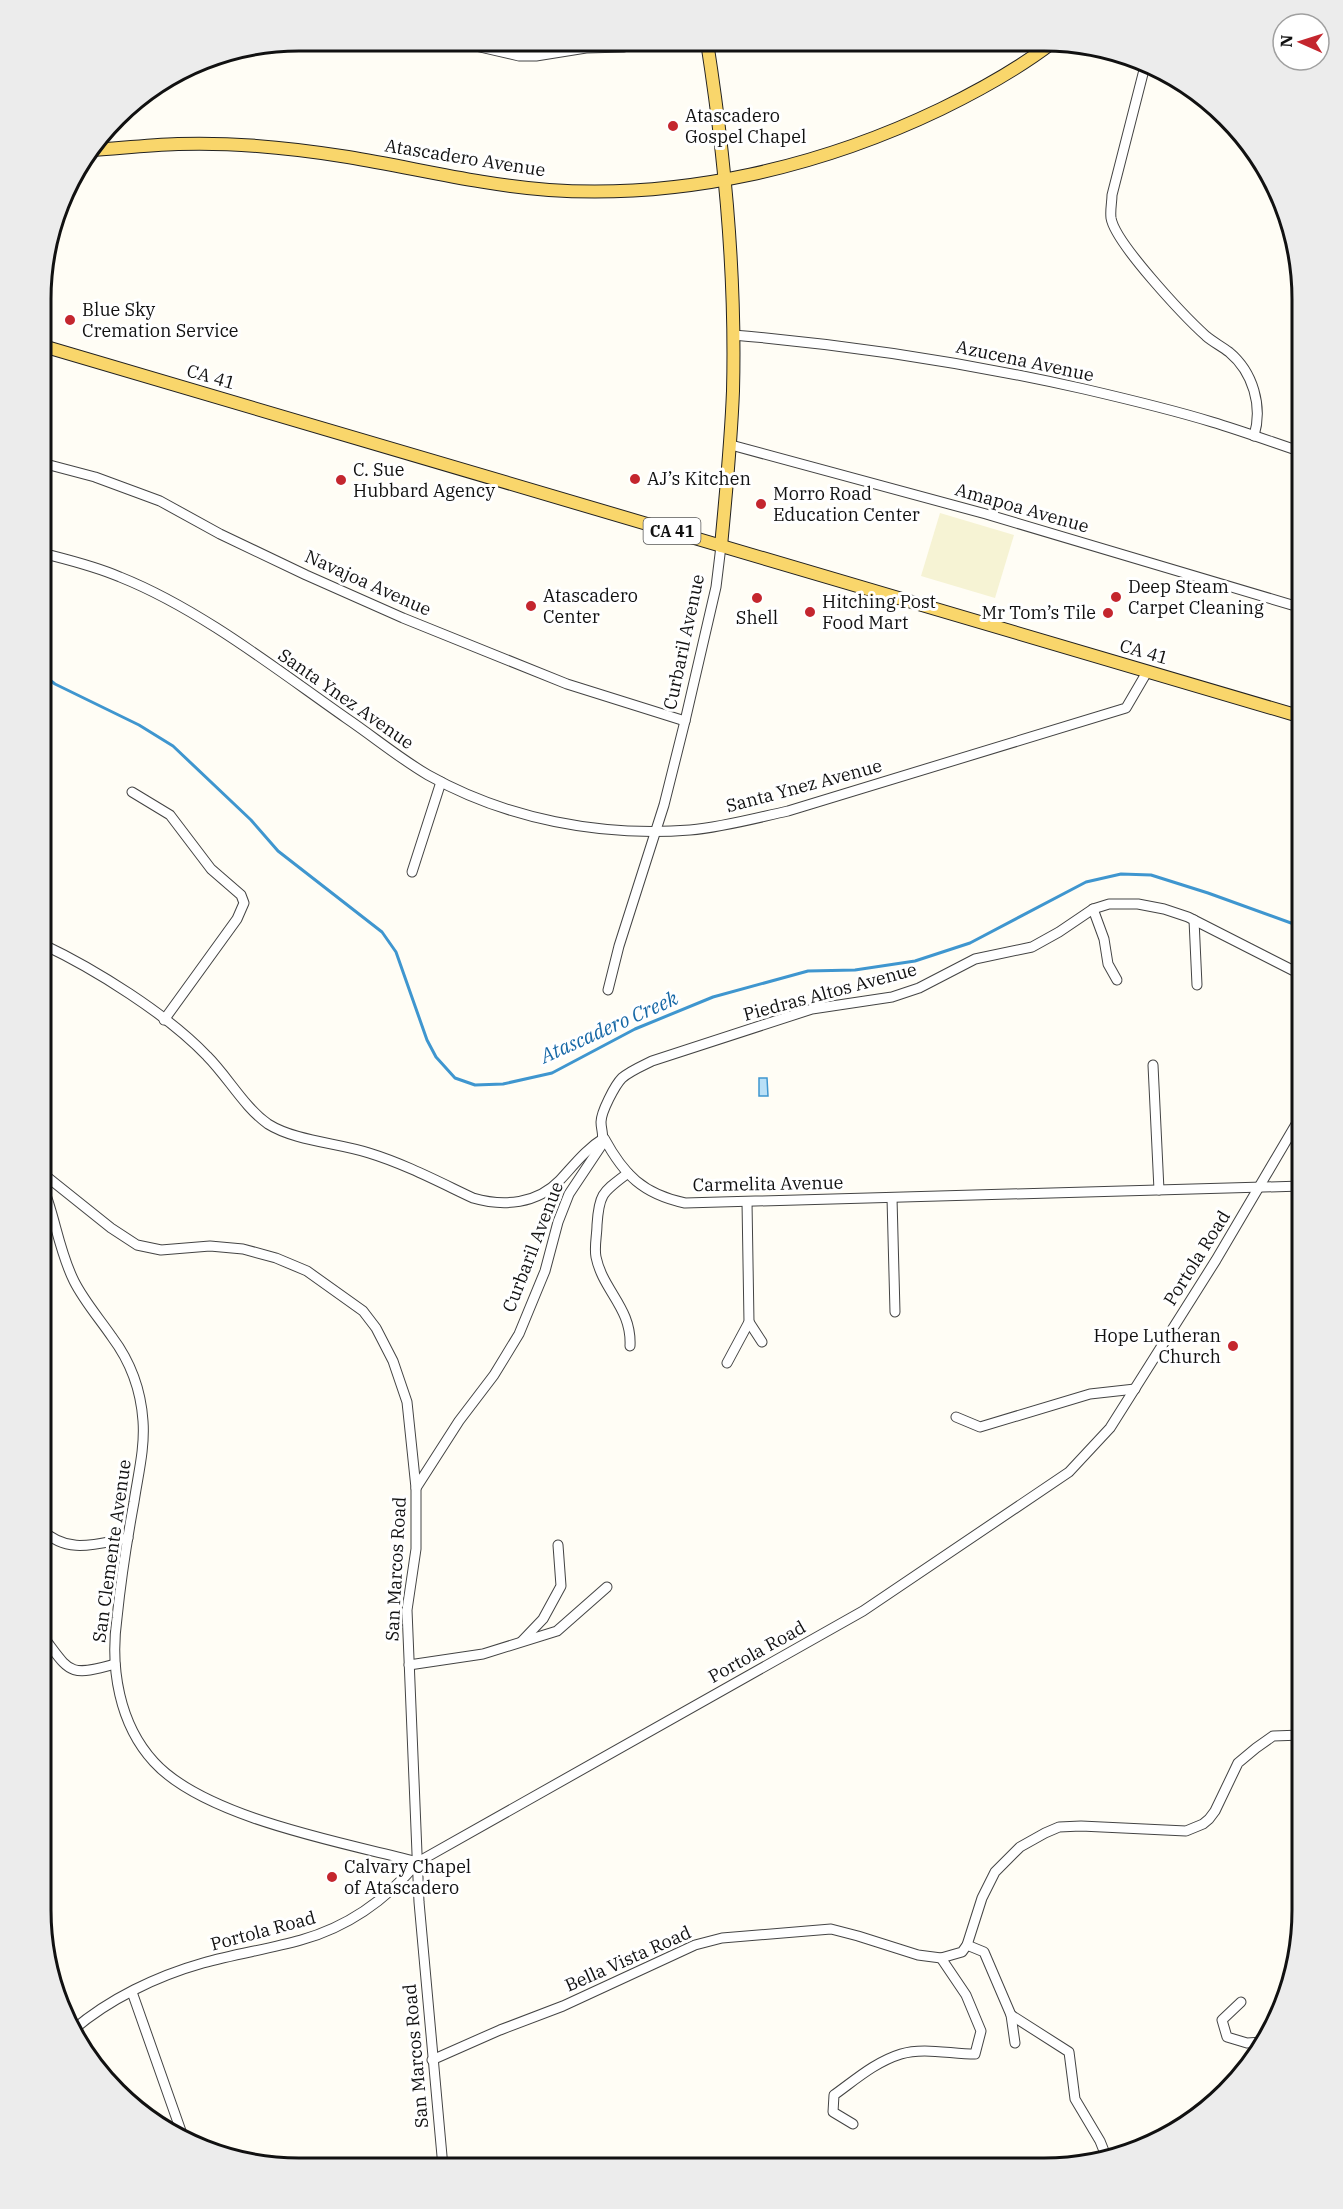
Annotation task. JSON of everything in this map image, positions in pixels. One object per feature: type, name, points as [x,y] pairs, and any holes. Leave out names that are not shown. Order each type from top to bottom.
[{"type":"main road","name":"Curbaril Avenue","points":[[708,51],[724,180],[733,335],[731,445],[721,546]]},
{"type":"main road","name":"Atascadero Avenue","points":[[101,150],[180,144],[263,147],[347,157],[483,183],[551,190],[619,191],[687,186],[786,166],[851,148],[914,122],[979,90],[1040,51]]},
{"type":"main road","name":"CA 41","points":[[51,348],[1292,714]]},
{"type":"street","points":[[497,51],[519,56],[536,56],[567,51]]},
{"type":"street","points":[[1143,72],[1112,195],[1111,217],[1121,238],[1169,297],[1208,337],[1230,353],[1248,376],[1256,400],[1257,419],[1254,436]]},
{"type":"street","name":"Azucena Avenue","points":[[733,335],[896,354],[990,369],[1140,402],[1211,421],[1292,449]]},
{"type":"street","name":"Amapoa Avenue","points":[[731,445],[986,514],[1292,605]]},
{"type":"street","name":"Navajoa Avenue","points":[[51,465],[95,477],[160,501],[220,534],[403,618],[567,684],[685,721]]},
{"type":"street","name":"Curbaril Avenue","points":[[608,990],[685,721],[716,587],[721,546]]},
{"type":"street","name":"Santa Ynez Avenue","points":[[51,555],[121,577],[198,616],[350,721],[395,756],[441,782],[506,808],[585,827],[626,831],[690,830],[731,825],[788,811],[1126,708],[1147,672]]},
{"type":"street","points":[[412,872],[441,782]]},
{"type":"street","points":[[132,792],[170,815],[211,869],[241,895],[244,903],[237,919],[164,1020]]},
{"type":"street","name":"Piedras Altos Avenue","points":[[604,1138],[601,1121],[609,1099],[621,1079],[652,1061],[812,1009],[892,997],[919,988],[975,959],[1032,947],[1093,909],[1109,904],[1138,904],[1164,909],[1194,920],[1292,970]]},
{"type":"street","points":[[1093,909],[1104,939],[1108,964],[1117,980]]},
{"type":"street","points":[[1194,920],[1197,985]]},
{"type":"street","points":[[51,949],[113,983],[164,1020],[207,1056],[257,1114],[269,1124],[297,1136],[344,1146],[387,1159],[473,1198],[486,1202],[512,1203],[540,1195],[558,1182],[590,1146],[604,1138]]},
{"type":"street","points":[[1153,1065],[1159,1190]]},
{"type":"street","name":"Portola Road","points":[[80,2025],[110,2004],[170,1975],[202,1964],[301,1941],[339,1926],[375,1904],[405,1878],[418,1862],[884,1597],[1069,1472],[1105,1435],[1260,1188],[1292,1132]]},
{"type":"street","name":"Curbaril Avenue","points":[[416,1488],[459,1421],[494,1375],[519,1334],[545,1271],[558,1222],[569,1194],[598,1153],[604,1138]]},
{"type":"street","name":"Carmelita Avenue","points":[[604,1138],[614,1157],[648,1191],[666,1199],[701,1203],[1292,1186]]},
{"type":"street","points":[[628,1173],[605,1191],[598,1204],[596,1256],[602,1275],[631,1330],[630,1346]]},
{"type":"street","name":"San Marcos Road","points":[[51,1179],[111,1228],[137,1245],[161,1250],[210,1246],[243,1250],[276,1258],[315,1276],[363,1311],[376,1328],[393,1361],[410,1419],[416,1488],[416,1549],[407,1610],[409,1665],[419,1902],[442,2158]]},
{"type":"street","points":[[892,1198],[895,1312]]},
{"type":"street","points":[[727,1363],[749,1323],[747,1202]]},
{"type":"street","name":"San Clemente Avenue","points":[[51,1204],[59,1244],[75,1282],[85,1300],[121,1350],[137,1390],[142,1419],[142,1449],[114,1638],[115,1664],[122,1703],[134,1735],[154,1762],[180,1784],[219,1804],[256,1819],[418,1862]]},
{"type":"street","points":[[749,1323],[762,1342]]},
{"type":"street","points":[[956,1417],[980,1427],[1090,1394],[1135,1389]]},
{"type":"street","points":[[51,1537],[73,1546],[128,1538]]},
{"type":"street","points":[[520,1643],[543,1619],[561,1587],[558,1545]]},
{"type":"street","points":[[409,1665],[483,1654],[557,1631],[607,1587]]},
{"type":"street","points":[[51,1647],[64,1664],[76,1671],[89,1671],[115,1664]]},
{"type":"street","points":[[853,2124],[833,2112],[834,2095],[870,2068],[902,2053],[935,2051],[975,2054],[981,2031],[966,1995],[941,1958],[962,1952],[967,1944],[988,1882],[1020,1847],[1059,1827],[1186,1831],[1194,1829],[1203,1824],[1215,1811],[1238,1763],[1273,1736],[1292,1735]]},
{"type":"street","name":"Bella Vista Road","points":[[432,2060],[500,2030],[563,2006],[695,1945],[722,1938],[831,1929],[918,1955],[941,1958]]},
{"type":"street","points":[[967,1944],[984,1952],[1011,2014],[1015,2043]]},
{"type":"street","points":[[132,1992],[180,2127]]},
{"type":"street","points":[[1240,2002],[1222,2020],[1227,2037],[1253,2043]]},
{"type":"street","points":[[1011,2014],[1069,2052],[1075,2099],[1104,2151]]},
{"type":"shaded area","points":[[940,513],[1014,535],[995,598],[921,576]]},
{"type":"water","points":[[759,1078],[767,1078],[768,1096],[759,1096]]},
{"type":"waterway","name":"Atascadero Creek","points":[[51,681],[139,725],[173,746],[251,820],[278,851],[382,932],[396,952],[427,1040],[436,1057],[455,1078],[475,1085],[503,1084],[552,1073],[635,1029],[713,997],[808,971],[855,970],[915,961],[970,943],[1086,882],[1121,874],[1151,875],[1292,923]]},
{"type":"place","name":"Atascadero Gospel Chapel","points":[[673,126]]},
{"type":"place","name":"Blue Sky Cremation Service","points":[[70,320]]},
{"type":"place","name":"AJ’s Kitchen","points":[[635,479]]},
{"type":"place","name":"C. Sue Hubbard Agency","points":[[341,480]]},
{"type":"place","name":"Morro Road Education Center","points":[[761,504]]},
{"type":"place","name":"Deep Steam Carpet Cleaning","points":[[1116,597]]},
{"type":"place","name":"Shell","points":[[757,598]]},
{"type":"place","name":"Atascadero Center","points":[[531,606]]},
{"type":"place","name":"Hitching Post Food Mart","points":[[810,612]]},
{"type":"place","name":"Mr Tom’s Tile","points":[[1108,613]]},
{"type":"place","name":"Hope Lutheran Church","points":[[1233,1346]]},
{"type":"place","name":"Calvary Chapel of Atascadero","points":[[332,1877]]}]
